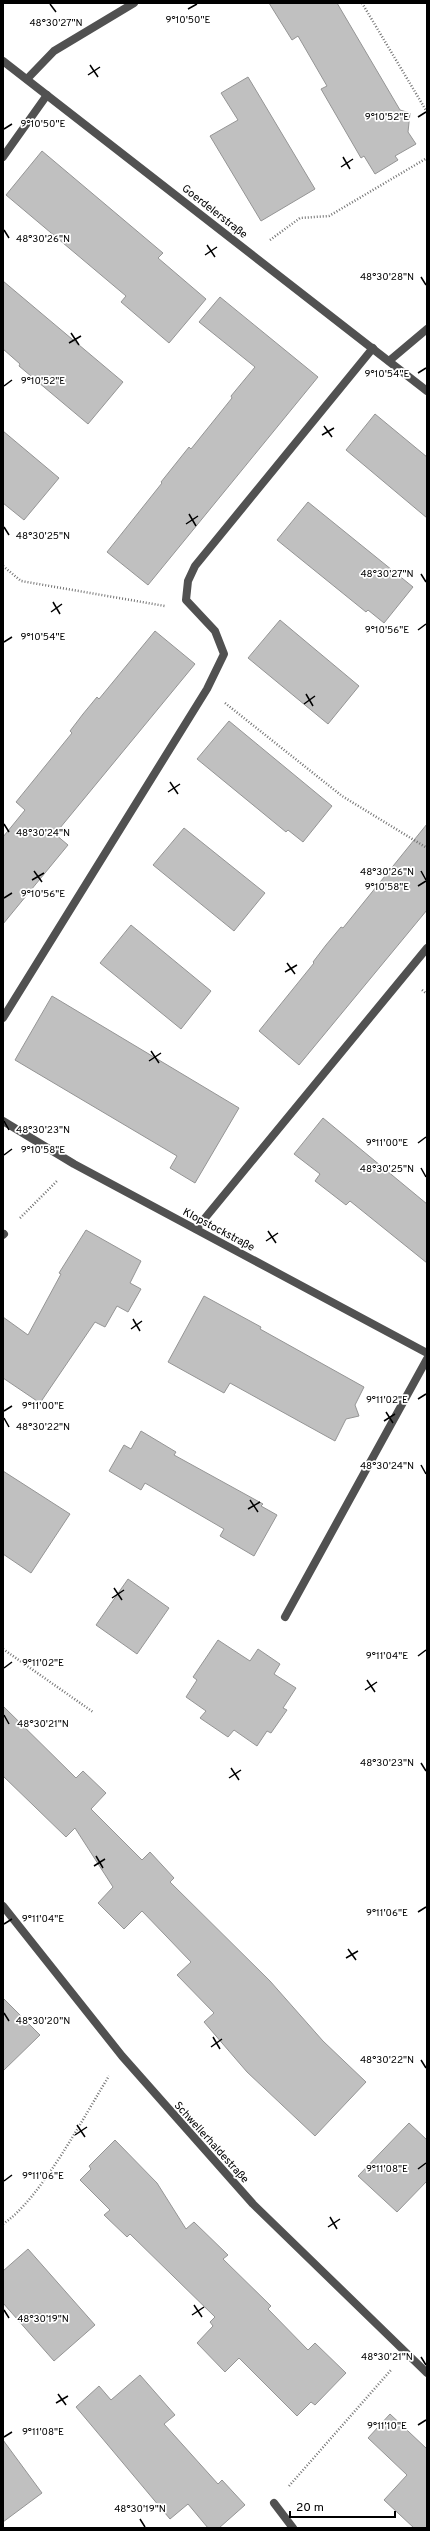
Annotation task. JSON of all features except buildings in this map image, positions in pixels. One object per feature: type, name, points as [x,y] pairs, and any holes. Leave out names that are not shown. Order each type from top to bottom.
[{"type":"street","points":[[27,79],[54,51],[134,3]]},
{"type":"street","name":"Goerdelerstraße","points":[[3,61],[427,391]]},
{"type":"street","points":[[3,157],[47,95]]},
{"type":"street","points":[[389,361],[427,329]]},
{"type":"street","points":[[3,1018],[207,689],[224,654],[215,631],[186,600],[188,581],[195,566],[373,348]]},
{"type":"street","points":[[196,1229],[427,948]]},
{"type":"street","name":"Klopstockstraße","points":[[3,1121],[74,1164],[427,1352]]},
{"type":"street","points":[[285,1617],[427,1359]]},
{"type":"street","name":"Schwellerhaldestraße","points":[[3,1906],[122,2056],[253,2204],[427,2373]]},
{"type":"street","points":[[274,2503],[293,2528]]},
{"type":"path","points":[[362,3],[427,112]]},
{"type":"path","points":[[255,256],[275,234],[300,218],[329,216],[427,158]]},
{"type":"path","points":[[3,566],[21,581],[166,606],[186,600]]},
{"type":"path","points":[[207,689],[342,796],[427,848]]},
{"type":"path","points":[[3,1234],[74,1164]]},
{"type":"path","points":[[3,1648],[93,1712]]},
{"type":"path","points":[[3,2224],[17,2214],[48,2172],[111,2072]]},
{"type":"path","points":[[293,2482],[394,2366]]}]
